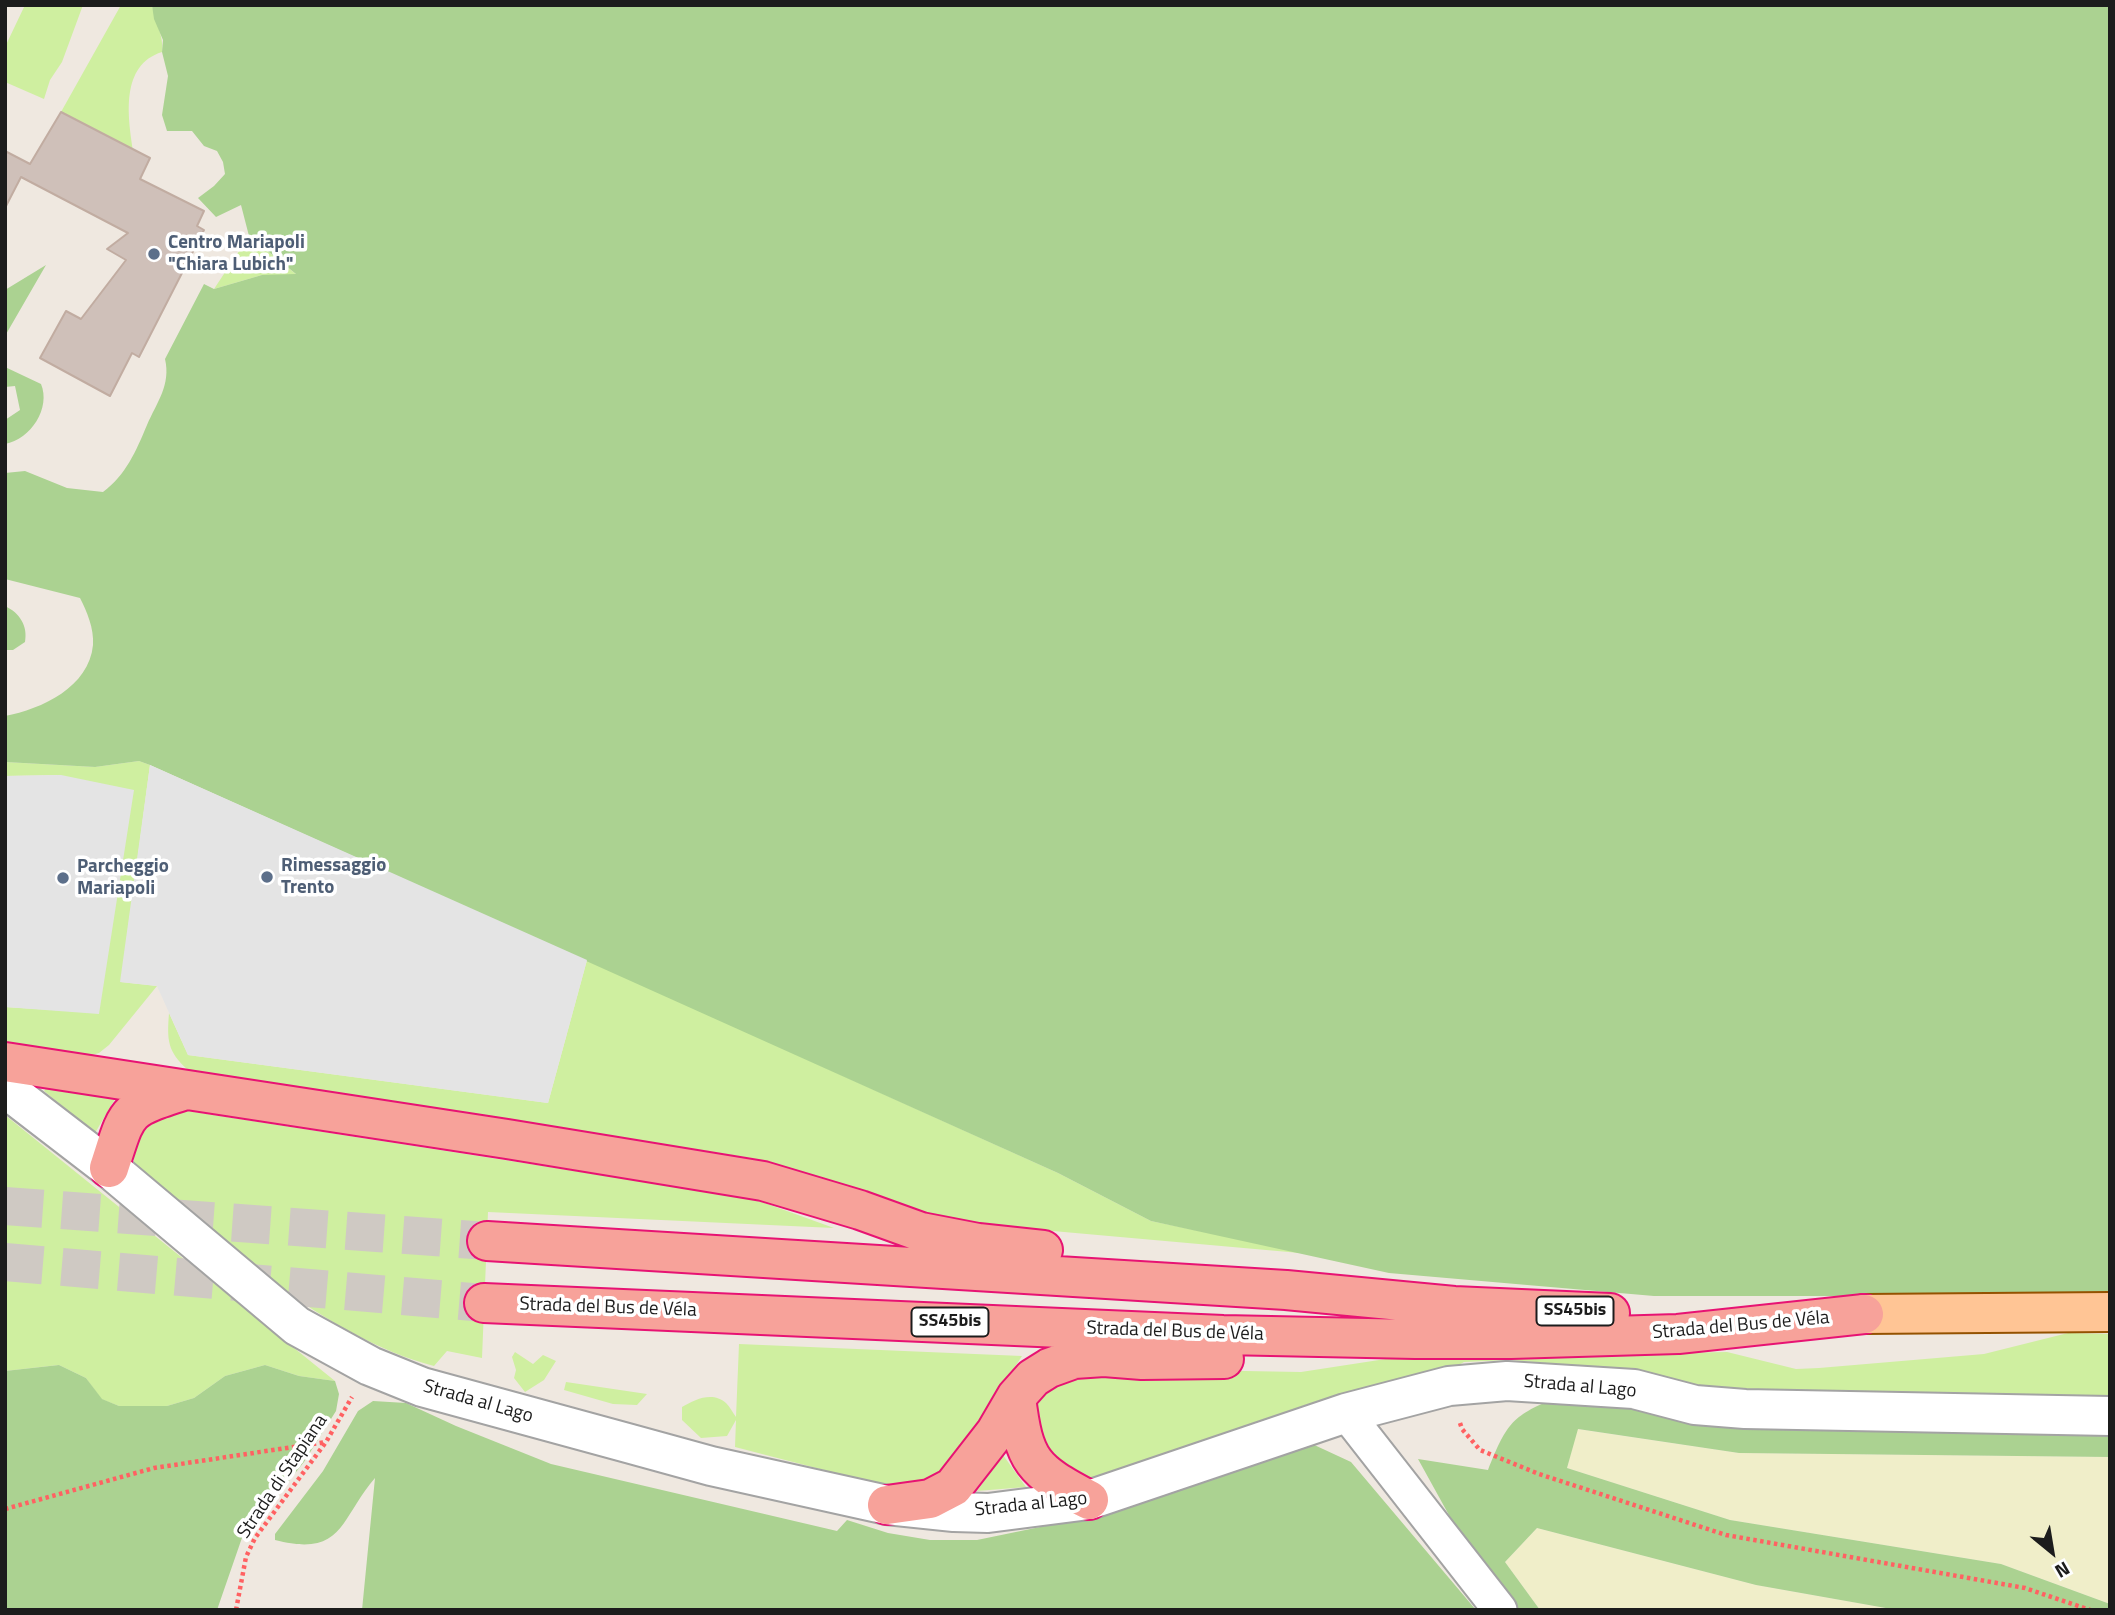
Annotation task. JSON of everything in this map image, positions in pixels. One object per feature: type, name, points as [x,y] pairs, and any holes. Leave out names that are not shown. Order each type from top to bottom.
[{"type":"highway","points":[[5,1062],[763,1181],[932,1234],[978,1243],[1180,1270],[1286,1290]]},
{"type":"highway","points":[[109,1168],[124,1122],[130,1113],[142,1104],[185,1091]]},
{"type":"highway","name":"Strada del Bus de Véla","points":[[486,1241],[1286,1290],[1454,1306],[1619,1314],[1864,1314]]},
{"type":"highway","name":"Strada del Bus de Véla","points":[[484,1303],[1223,1335],[1415,1339],[1678,1334],[1864,1314]]},
{"type":"highway","points":[[887,1506],[930,1499],[953,1487],[995,1433],[1016,1397],[1033,1378],[1049,1368],[1074,1359],[1310,1359],[1415,1339]]},
{"type":"highway","points":[[1016,1397],[1021,1435],[1038,1468],[1054,1482],[1089,1500]]},
{"type":"main road","name":"Strada del Bus de Véla","points":[[1864,1314],[2110,1312]]},
{"type":"street","name":"Strada al Lago","points":[[5,1088],[109,1168],[297,1326],[370,1366],[422,1387],[631,1444],[887,1506],[988,1513],[1089,1500],[1346,1413],[1448,1386],[1507,1381],[1634,1389],[1695,1405],[1745,1409],[2110,1416]]},
{"type":"street","points":[[1346,1413],[1500,1610]]},
{"type":"path","name":"Strada di Stapiana","points":[[236,1610],[246,1557],[256,1538],[326,1441],[370,1366]]},
{"type":"path","points":[[1448,1386],[1461,1429],[1480,1450],[1539,1474],[1726,1535],[2025,1588],[2090,1610]]},
{"type":"path","points":[[5,1509],[154,1468],[326,1441]]},
{"type":"shaded area","name":"Rimessaggio Trento","points":[[150,765],[587,960],[548,1103],[188,1055],[157,986],[120,982]]},
{"type":"shaded area","name":"Parcheggio Mariapoli","points":[[61,775],[134,790],[99,1014],[5,1007],[5,776]]},
{"type":"shaded area","points":[[1577,1429],[1739,1453],[2110,1457],[2110,1604],[2001,1564],[1730,1520],[1567,1468]]},
{"type":"shaded area","points":[[1537,1528],[1756,1585],[1897,1610],[1540,1610],[1505,1562]]},
{"type":"green space","points":[[25,5],[83,5],[62,62],[50,80],[44,99],[5,82],[5,47]]},
{"type":"green space","points":[[121,5],[152,5],[162,46],[162,52],[148,59],[133,80],[129,108],[133,150],[61,112]]},
{"type":"green space","points":[[152,5],[2110,5],[2110,1296],[1654,1296],[1389,1273],[1151,1221],[1058,1173],[150,765],[139,761],[95,767],[5,762],[5,716],[48,702],[73,684],[90,660],[93,639],[90,620],[80,598],[5,579],[5,473],[25,471],[67,488],[103,492],[118,478],[134,453],[165,385],[165,359],[204,284],[214,289],[262,275],[296,274],[249,236],[241,205],[216,217],[198,198],[225,174],[223,162],[217,151],[204,146],[192,131],[167,131],[162,115],[168,76],[162,52],[163,40],[154,19]]},
{"type":"green space","points":[[249,236],[297,275],[262,275],[214,289]]},
{"type":"green space","points":[[46,265],[5,336],[5,290]]},
{"type":"green space","points":[[5,367],[41,384],[43,403],[41,412],[30,429],[23,436],[5,444],[5,420],[20,410],[15,386],[5,387]]},
{"type":"green space","points":[[5,606],[19,616],[24,625],[25,642],[13,650],[5,650]]},
{"type":"green space","points":[[139,761],[150,765],[121,982],[157,986],[109,1045],[99,1053],[89,1056],[5,1046],[5,1007],[99,1013],[61,775],[5,776],[5,762],[95,767]]},
{"type":"green space","points":[[587,960],[1058,1173],[1151,1221],[1311,1254],[963,1223],[914,1212],[774,1163],[751,1158],[188,1070],[176,1057],[170,1044],[169,1013],[188,1055],[548,1103]]},
{"type":"green space","points":[[47,1087],[115,1099],[95,1133],[44,1091]]},
{"type":"green space","points":[[181,1110],[724,1194],[762,1202],[834,1228],[488,1212],[482,1358],[447,1351],[434,1366],[393,1352],[314,1310],[275,1284],[134,1169],[136,1145],[145,1130]]},
{"type":"green space","points":[[5,1115],[335,1381],[299,1376],[265,1365],[225,1376],[194,1398],[167,1406],[119,1406],[101,1399],[86,1378],[59,1365],[5,1371]]},
{"type":"green space","points":[[2068,1333],[2110,1334],[2110,1395],[1772,1395],[1569,1365],[1510,1360],[1464,1362],[1455,1367],[1381,1383],[1125,1470],[1091,1479],[1070,1479],[1038,1448],[1035,1401],[1076,1368],[1301,1372],[1405,1356],[1727,1352],[1796,1369],[1984,1354]]},
{"type":"green space","points":[[739,1344],[1022,1356],[950,1467],[928,1483],[896,1486],[874,1483],[735,1447],[736,1420],[727,1436],[701,1438],[682,1420],[682,1407],[698,1399],[715,1397],[726,1403],[736,1417]]},
{"type":"green space","points":[[515,1352],[533,1364],[543,1355],[556,1361],[544,1380],[525,1392],[514,1378],[516,1370],[512,1357]]},
{"type":"green space","points":[[59,1365],[86,1378],[102,1399],[119,1406],[167,1406],[194,1398],[225,1376],[265,1365],[299,1376],[335,1381],[339,1394],[336,1411],[304,1462],[260,1517],[244,1532],[217,1610],[5,1610],[5,1371]]},
{"type":"green space","points":[[566,1382],[647,1394],[637,1405],[613,1404],[564,1390]]},
{"type":"green space","points":[[1556,1398],[1733,1424],[2110,1432],[2110,1457],[1739,1453],[1578,1429],[1567,1468],[1730,1520],[2001,1564],[2110,1604],[2110,1610],[1897,1610],[1756,1585],[1537,1528],[1505,1562],[1540,1610],[1516,1610],[1455,1526],[1418,1459],[1488,1470],[1512,1424],[1528,1411]]},
{"type":"green space","points":[[373,1401],[406,1403],[551,1464],[837,1531],[847,1520],[888,1533],[930,1540],[977,1540],[1108,1513],[1310,1443],[1351,1462],[1476,1610],[362,1610],[375,1478],[338,1531],[328,1539],[315,1544],[298,1544],[275,1540],[275,1534],[323,1471],[358,1411]]},
{"type":"green space","points":[[1003,1455],[1026,1487],[977,1491]]},
{"type":"building","name":"Centro Mariapoli \"Chiara Lubich\"","points":[[61,112],[150,158],[140,179],[204,211],[197,226],[204,230],[139,357],[132,353],[110,396],[40,358],[66,311],[81,319],[126,260],[107,249],[128,233],[21,177],[5,208],[5,151],[30,164]]},
{"type":"tunnel","points":[[5,1206],[487,1241]]},
{"type":"tunnel","points":[[5,1262],[484,1303]]},
{"type":"place","name":"Centro Mariapoli \"Chiara Lubich\"","points":[[154,254]]},
{"type":"place","name":"Rimessaggio Trento","points":[[267,877]]},
{"type":"place","name":"Parcheggio Mariapoli","points":[[63,878]]}]
